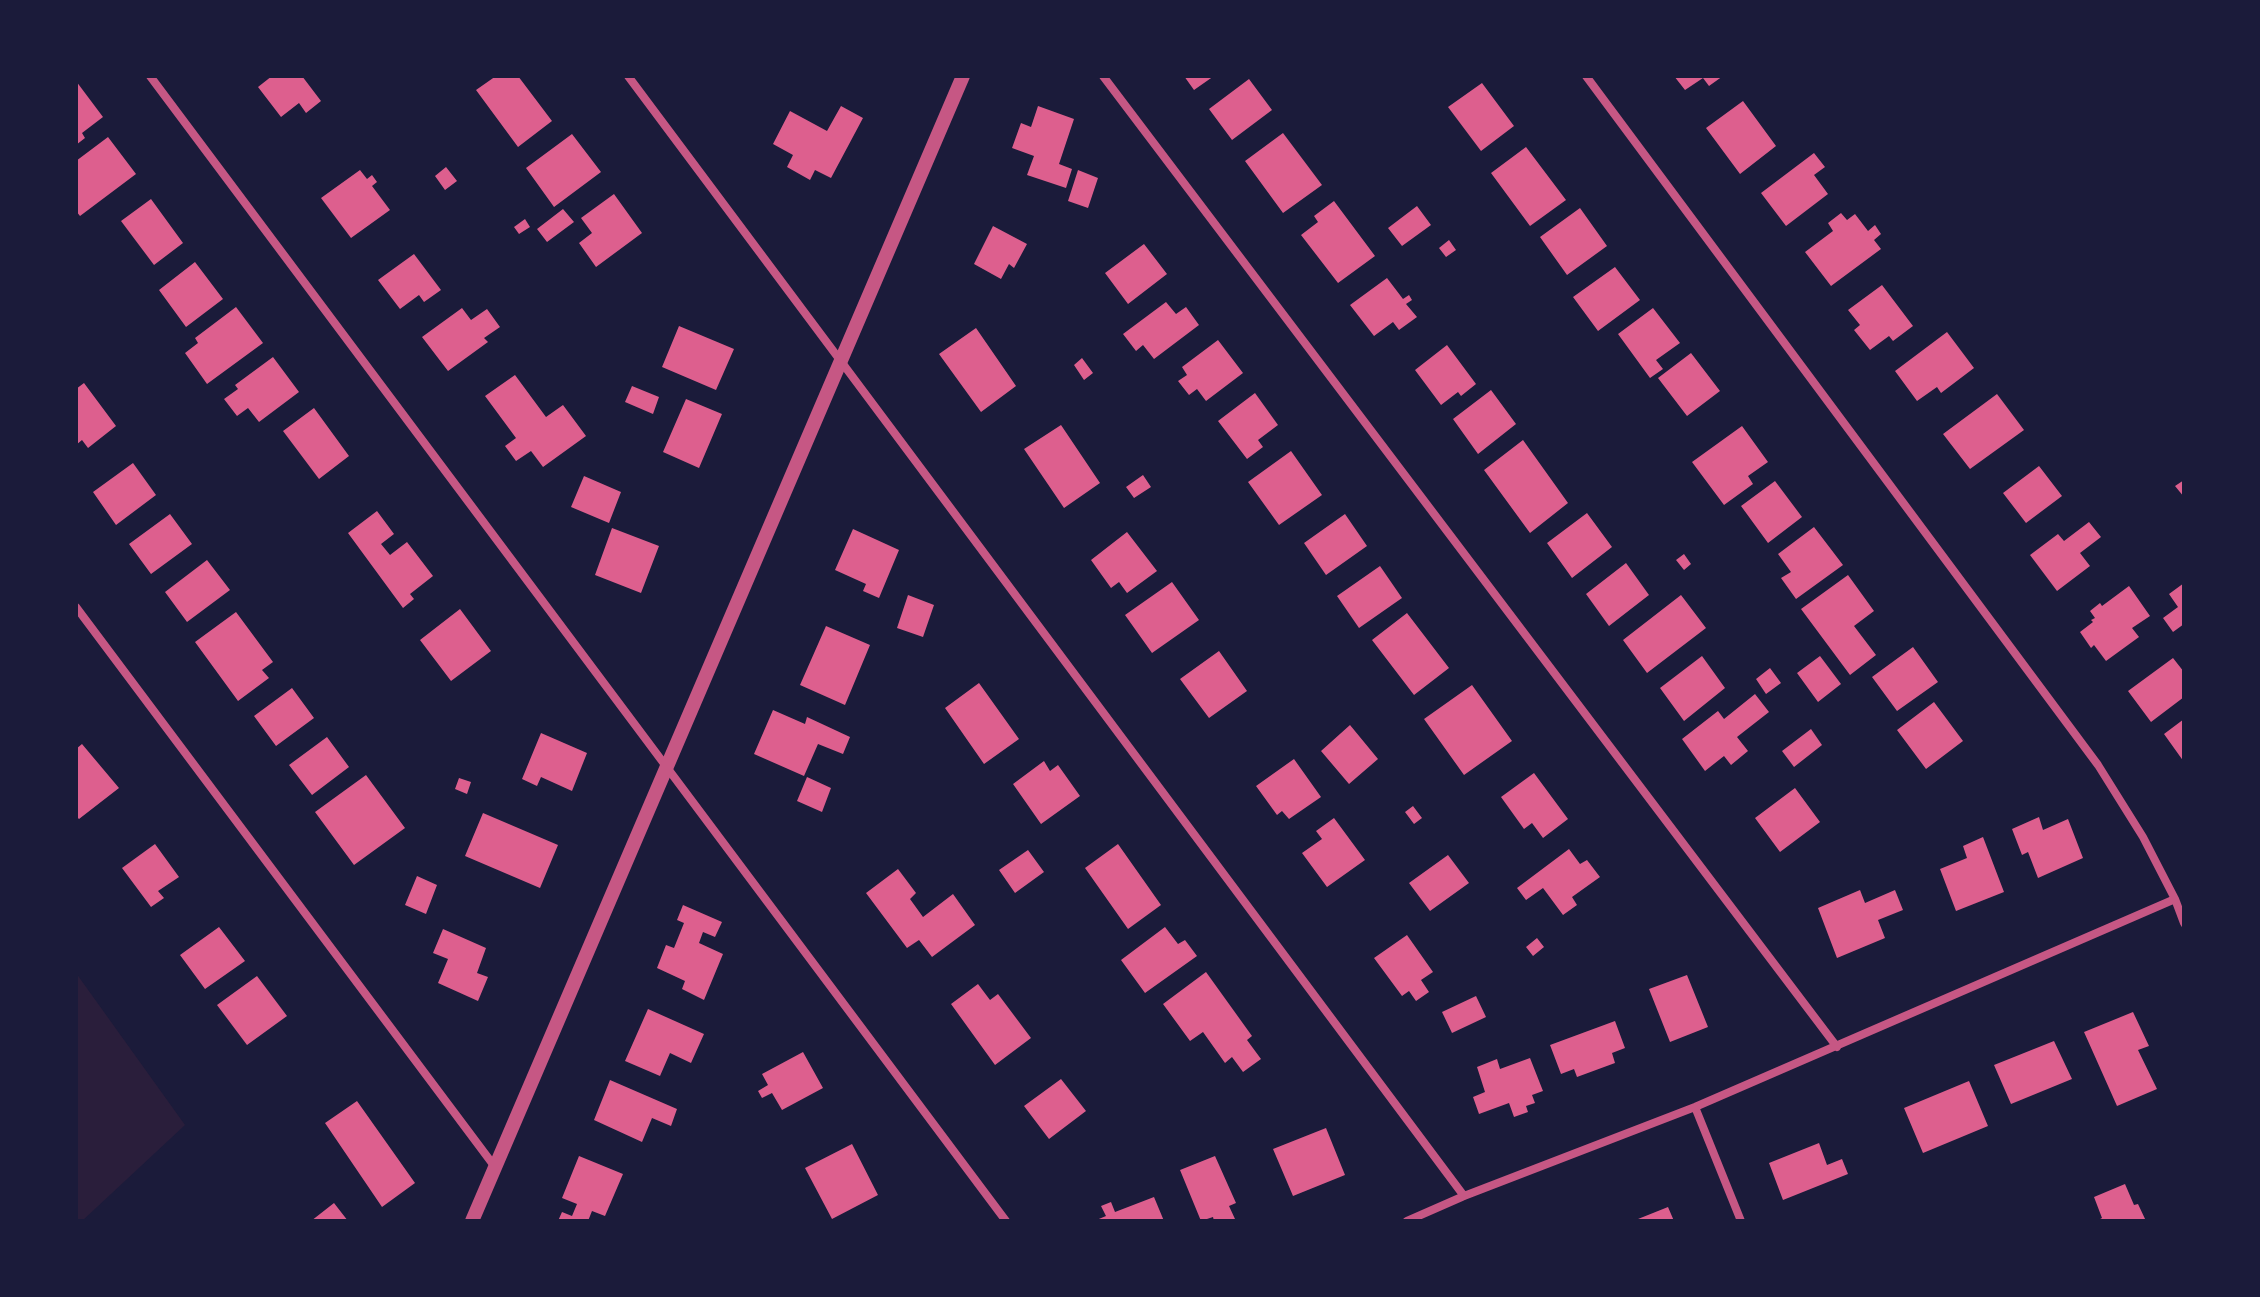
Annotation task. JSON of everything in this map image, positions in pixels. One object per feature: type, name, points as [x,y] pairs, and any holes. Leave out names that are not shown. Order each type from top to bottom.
[{"type":"street","points":[[150,76],[1006,1221]]},
{"type":"street","points":[[628,76],[1464,1196]]},
{"type":"street","points":[[472,1221],[963,76]]},
{"type":"street","points":[[1103,76],[1837,1047]]},
{"type":"street","points":[[1586,76],[2098,765],[2143,837],[2184,923]]},
{"type":"street","points":[[76,607],[495,1167]]},
{"type":"street","points":[[1407,1221],[1695,1107],[2175,899]]},
{"type":"street","points":[[1695,1107],[1741,1221]]},
{"type":"shaded area","points":[[76,973],[185,1125],[82,1221],[76,1221]]},
{"type":"building","points":[[272,76],[302,76],[321,101],[306,113],[299,103],[281,117],[258,87]]},
{"type":"building","points":[[496,76],[518,76],[552,121],[518,147],[476,90]]},
{"type":"building","points":[[1184,76],[1214,76],[1194,90]]},
{"type":"building","points":[[1674,76],[1723,76],[1709,86],[1703,78],[1685,90]]},
{"type":"building","points":[[1249,79],[1272,110],[1232,140],[1209,109]]},
{"type":"building","points":[[76,81],[103,117],[82,133],[85,138],[76,145]]},
{"type":"building","points":[[1482,83],[1514,126],[1481,151],[1448,107]]},
{"type":"building","points":[[1743,101],[1776,146],[1740,174],[1706,128]]},
{"type":"building","points":[[841,106],[863,118],[831,178],[815,170],[810,180],[787,167],[793,155],[773,144],[790,111],[827,131]]},
{"type":"building","points":[[1038,106],[1074,119],[1059,164],[1072,169],[1066,188],[1027,175],[1034,156],[1012,148],[1021,123],[1031,127]]},
{"type":"building","points":[[1283,133],[1322,185],[1283,213],[1245,161]]},
{"type":"building","points":[[572,134],[601,172],[554,207],[526,168]]},
{"type":"building","points":[[108,137],[136,174],[80,216],[76,211],[76,161]]},
{"type":"building","points":[[1526,147],[1566,200],[1530,226],[1491,173]]},
{"type":"building","points":[[1814,153],[1825,167],[1814,175],[1828,194],[1786,226],[1761,193]]},
{"type":"building","points":[[446,167],[457,181],[445,190],[435,176]]},
{"type":"building","points":[[360,170],[367,179],[372,175],[377,182],[372,186],[390,210],[351,238],[321,198]]},
{"type":"building","points":[[1078,170],[1098,178],[1088,208],[1068,201]]},
{"type":"building","points":[[614,194],[642,233],[596,267],[579,243],[592,233],[581,218]]},
{"type":"building","points":[[151,199],[183,243],[154,265],[121,221]]},
{"type":"building","points":[[1334,201],[1375,256],[1338,283],[1301,235],[1318,222],[1314,216]]},
{"type":"building","points":[[1417,206],[1431,225],[1402,246],[1388,228]]},
{"type":"building","points":[[1580,208],[1607,246],[1567,275],[1540,237]]},
{"type":"building","points":[[563,209],[574,222],[547,242],[537,229]]},
{"type":"building","points":[[1841,213],[1847,220],[1855,214],[1868,231],[1875,225],[1881,234],[1874,240],[1881,249],[1831,286],[1805,252],[1833,231],[1828,223]]},
{"type":"building","points":[[525,219],[530,227],[519,234],[514,227]]},
{"type":"building","points":[[993,226],[1027,244],[1014,268],[1009,264],[1001,279],[974,264]]},
{"type":"building","points":[[1449,240],[1456,250],[1446,257],[1439,248]]},
{"type":"building","points":[[1144,244],[1167,274],[1128,304],[1105,273]]},
{"type":"building","points":[[414,254],[441,290],[424,302],[419,295],[400,309],[378,280]]},
{"type":"building","points":[[195,262],[223,299],[186,327],[159,290]]},
{"type":"building","points":[[1615,267],[1640,300],[1598,331],[1573,297]]},
{"type":"building","points":[[1387,278],[1403,299],[1409,295],[1412,300],[1406,304],[1417,317],[1399,330],[1393,322],[1374,336],[1350,305]]},
{"type":"building","points":[[1882,285],[1913,326],[1893,341],[1889,336],[1870,350],[1854,330],[1860,325],[1848,310]]},
{"type":"building","points":[[1166,302],[1176,314],[1186,307],[1199,325],[1154,359],[1143,345],[1136,351],[1123,334]]},
{"type":"building","points":[[236,307],[263,343],[207,384],[185,353],[198,343],[195,338]]},
{"type":"building","points":[[462,308],[471,320],[487,309],[500,327],[484,338],[488,342],[448,371],[422,337]]},
{"type":"building","points":[[1653,308],[1680,343],[1656,360],[1663,369],[1650,378],[1618,334]]},
{"type":"building","points":[[679,326],[734,349],[716,390],[662,367]]},
{"type":"building","points":[[976,328],[1016,386],[981,412],[939,354]]},
{"type":"building","points":[[1947,332],[1974,368],[1941,393],[1937,387],[1917,401],[1895,371]]},
{"type":"building","points":[[1218,340],[1243,373],[1206,401],[1197,389],[1189,395],[1178,381],[1187,375],[1182,367]]},
{"type":"building","points":[[1447,345],[1476,384],[1461,396],[1458,392],[1441,405],[1415,370]]},
{"type":"building","points":[[1691,353],[1720,391],[1687,416],[1658,378]]},
{"type":"building","points":[[273,357],[299,392],[259,422],[248,408],[237,416],[224,399],[238,389],[235,385]]},
{"type":"building","points":[[1082,358],[1093,373],[1084,380],[1074,365]]},
{"type":"building","points":[[515,375],[546,417],[563,405],[586,436],[543,467],[531,451],[516,461],[505,446],[516,438],[485,396]]},
{"type":"building","points":[[84,383],[116,426],[88,448],[82,440],[76,445],[76,389]]},
{"type":"building","points":[[632,386],[659,397],[653,414],[625,402]]},
{"type":"building","points":[[1491,390],[1516,424],[1478,454],[1453,419]]},
{"type":"building","points":[[1255,393],[1278,425],[1258,440],[1263,447],[1247,459],[1218,421]]},
{"type":"building","points":[[1997,394],[2024,430],[1970,469],[1943,434]]},
{"type":"building","points":[[686,399],[722,414],[699,468],[663,452]]},
{"type":"building","points":[[314,408],[349,456],[319,479],[283,431]]},
{"type":"building","points":[[1061,425],[1100,483],[1064,508],[1024,449]]},
{"type":"building","points":[[1742,426],[1768,462],[1748,476],[1753,484],[1724,505],[1692,462]]},
{"type":"building","points":[[1523,440],[1568,503],[1530,533],[1484,470]]},
{"type":"building","points":[[1291,451],[1322,495],[1279,525],[1248,482]]},
{"type":"building","points":[[133,463],[156,495],[116,525],[93,492]]},
{"type":"building","points":[[2039,466],[2062,496],[2026,523],[2003,493]]},
{"type":"building","points":[[1143,475],[1151,487],[1134,498],[1126,487]]},
{"type":"building","points":[[584,476],[621,492],[609,523],[571,507]]},
{"type":"building","points":[[2184,480],[2184,497],[2175,486]]},
{"type":"building","points":[[1775,481],[1802,517],[1768,543],[1741,506]]},
{"type":"building","points":[[377,511],[394,534],[381,544],[390,555],[407,542],[433,576],[410,594],[414,599],[403,608],[348,533]]},
{"type":"building","points":[[1587,513],[1612,547],[1572,578],[1547,543]]},
{"type":"building","points":[[170,514],[192,544],[151,574],[129,544]]},
{"type":"building","points":[[1345,514],[1367,546],[1326,575],[1304,543]]},
{"type":"building","points":[[2089,522],[2101,537],[2080,553],[2090,566],[2057,591],[2030,555],[2058,534],[2064,541]]},
{"type":"building","points":[[1814,527],[1843,565],[1796,599],[1781,578],[1791,572],[1778,554]]},
{"type":"building","points":[[612,528],[659,546],[641,593],[595,575]]},
{"type":"building","points":[[853,529],[899,550],[879,598],[863,591],[866,584],[835,570]]},
{"type":"building","points":[[1127,532],[1157,571],[1127,593],[1119,582],[1111,588],[1091,560]]},
{"type":"building","points":[[1684,554],[1691,564],[1684,570],[1676,560]]},
{"type":"building","points":[[207,560],[230,590],[187,622],[165,592]]},
{"type":"building","points":[[1626,563],[1649,595],[1609,626],[1586,594]]},
{"type":"building","points":[[1380,566],[1402,598],[1359,628],[1337,596]]},
{"type":"building","points":[[1848,575],[1874,611],[1854,626],[1876,655],[1850,675],[1801,609]]},
{"type":"building","points":[[1172,582],[1199,620],[1152,653],[1125,615]]},
{"type":"building","points":[[2184,583],[2184,624],[2173,632],[2163,618],[2178,607],[2169,594]]},
{"type":"building","points":[[2129,586],[2150,616],[2132,628],[2139,637],[2106,661],[2094,645],[2091,648],[2080,632],[2095,618],[2090,611]]},
{"type":"building","points":[[908,595],[934,605],[923,637],[897,628]]},
{"type":"building","points":[[1681,595],[1706,628],[1647,673],[1623,640]]},
{"type":"building","points":[[460,609],[491,651],[451,681],[420,640]]},
{"type":"building","points":[[236,612],[273,662],[262,670],[269,678],[238,701],[195,642]]},
{"type":"building","points":[[1407,613],[1449,668],[1414,695],[1372,640]]},
{"type":"building","points":[[826,626],[870,645],[845,705],[800,685]]},
{"type":"building","points":[[1913,647],[1938,682],[1897,711],[1872,677]]},
{"type":"building","points":[[1219,651],[1247,691],[1209,718],[1180,679]]},
{"type":"building","points":[[1702,656],[1725,688],[1684,721],[1660,688]]},
{"type":"building","points":[[1820,656],[1841,684],[1818,702],[1797,673]]},
{"type":"building","points":[[2173,658],[2184,672],[2184,697],[2151,722],[2128,691]]},
{"type":"building","points":[[1770,668],[1781,683],[1766,694],[1756,679]]},
{"type":"building","points":[[979,683],[1019,739],[984,764],[945,708]]},
{"type":"building","points":[[1472,685],[1512,741],[1464,775],[1424,719]]},
{"type":"building","points":[[292,688],[314,718],[276,746],[254,716]]},
{"type":"building","points":[[1755,694],[1769,712],[1737,737],[1748,751],[1731,765],[1724,756],[1705,771],[1682,739],[1718,711],[1724,719]]},
{"type":"building","points":[[1934,702],[1963,741],[1926,769],[1897,730]]},
{"type":"building","points":[[773,710],[805,724],[807,717],[850,737],[843,754],[818,744],[804,776],[754,754]]},
{"type":"building","points":[[2184,719],[2184,762],[2164,734]]},
{"type":"building","points":[[1350,725],[1378,759],[1349,784],[1321,751]]},
{"type":"building","points":[[1811,729],[1822,745],[1794,767],[1782,751]]},
{"type":"building","points":[[541,733],[587,753],[572,791],[541,777],[537,786],[522,779]]},
{"type":"building","points":[[327,737],[349,767],[312,795],[289,765]]},
{"type":"building","points":[[82,744],[119,788],[79,819],[76,816],[76,749]]},
{"type":"building","points":[[1294,759],[1321,797],[1289,819],[1282,811],[1277,815],[1256,786]]},
{"type":"building","points":[[1044,761],[1050,771],[1058,765],[1080,796],[1041,824],[1013,784]]},
{"type":"building","points":[[1534,773],[1568,819],[1543,838],[1532,823],[1524,829],[1501,797]]},
{"type":"building","points":[[366,775],[405,828],[354,865],[315,812]]},
{"type":"building","points":[[807,777],[831,788],[822,812],[797,801]]},
{"type":"building","points":[[459,778],[471,782],[467,794],[455,789]]},
{"type":"building","points":[[1795,788],[1820,822],[1780,852],[1755,818]]},
{"type":"building","points":[[1413,806],[1422,818],[1414,824],[1405,812]]},
{"type":"building","points":[[483,813],[558,845],[540,888],[465,856]]},
{"type":"building","points":[[2039,817],[2043,830],[2068,819],[2083,858],[2038,878],[2028,852],[2022,855],[2012,829]]},
{"type":"building","points":[[1334,818],[1365,860],[1327,887],[1302,853],[1322,839],[1316,831]]},
{"type":"building","points":[[1983,837],[2004,892],[1956,911],[1940,869],[1967,858],[1963,846]]},
{"type":"building","points":[[155,844],[179,877],[158,891],[164,898],[151,907],[122,868]]},
{"type":"building","points":[[1118,844],[1161,905],[1128,929],[1085,868]]},
{"type":"building","points":[[1569,849],[1580,864],[1587,860],[1600,877],[1572,897],[1577,905],[1563,915],[1543,888],[1526,900],[1517,888]]},
{"type":"building","points":[[1028,850],[1044,872],[1015,893],[999,870]]},
{"type":"building","points":[[1448,855],[1469,883],[1430,911],[1409,883]]},
{"type":"building","points":[[898,869],[916,893],[910,899],[923,917],[953,894],[975,925],[932,957],[919,940],[907,948],[866,893]]},
{"type":"building","points":[[417,876],[437,885],[426,914],[405,905]]},
{"type":"building","points":[[1860,890],[1865,903],[1895,890],[1903,910],[1878,920],[1885,938],[1837,958],[1818,908]]},
{"type":"building","points":[[683,905],[722,922],[715,937],[703,932],[699,943],[723,954],[704,1000],[682,989],[685,981],[657,968],[666,945],[674,948],[684,923],[677,920]]},
{"type":"building","points":[[219,927],[245,961],[205,989],[180,955]]},
{"type":"building","points":[[1165,927],[1178,944],[1185,940],[1197,956],[1145,993],[1121,960]]},
{"type":"building","points":[[443,929],[486,948],[477,973],[488,977],[478,1001],[438,983],[448,959],[433,953]]},
{"type":"building","points":[[1407,935],[1433,972],[1421,980],[1429,992],[1416,1001],[1409,991],[1402,996],[1374,958]]},
{"type":"building","points":[[1537,938],[1544,947],[1533,956],[1526,947]]},
{"type":"building","points":[[1206,972],[1252,1036],[1247,1040],[1261,1059],[1243,1072],[1232,1057],[1225,1063],[1203,1032],[1190,1041],[1163,1004]]},
{"type":"building","points":[[1687,975],[1708,1027],[1670,1042],[1649,989]]},
{"type":"building","points":[[257,976],[287,1016],[247,1045],[217,1005]]},
{"type":"building","points":[[978,984],[990,1000],[998,994],[1031,1038],[995,1065],[951,1004]]},
{"type":"building","points":[[1476,996],[1486,1017],[1452,1033],[1442,1012]]},
{"type":"building","points":[[648,1009],[704,1034],[691,1063],[670,1053],[660,1076],[625,1061]]},
{"type":"building","points":[[2133,1012],[2149,1046],[2138,1050],[2157,1089],[2117,1106],[2084,1032]]},
{"type":"building","points":[[1615,1021],[1625,1048],[1612,1053],[1615,1063],[1577,1077],[1574,1069],[1561,1074],[1550,1045]]},
{"type":"building","points":[[2054,1041],[2072,1079],[2011,1104],[1994,1065]]},
{"type":"building","points":[[803,1052],[823,1088],[782,1110],[772,1093],[762,1098],[758,1091],[768,1085],[762,1074]]},
{"type":"building","points":[[1530,1058],[1543,1091],[1532,1095],[1535,1103],[1526,1106],[1528,1112],[1514,1117],[1509,1103],[1479,1114],[1473,1097],[1485,1092],[1477,1067],[1497,1059],[1500,1069]]},
{"type":"building","points":[[1061,1079],[1086,1111],[1049,1139],[1024,1106]]},
{"type":"building","points":[[610,1080],[677,1109],[671,1126],[652,1118],[642,1142],[594,1120]]},
{"type":"building","points":[[1969,1081],[1988,1126],[1923,1153],[1904,1108]]},
{"type":"building","points":[[357,1101],[415,1183],[382,1207],[325,1123]]},
{"type":"building","points":[[1326,1128],[1345,1175],[1293,1196],[1273,1149]]},
{"type":"building","points":[[1819,1143],[1827,1165],[1842,1159],[1848,1174],[1783,1200],[1769,1163]]},
{"type":"building","points":[[852,1144],[878,1195],[832,1219],[805,1168]]},
{"type":"building","points":[[579,1156],[623,1174],[605,1216],[592,1211],[588,1221],[558,1221],[562,1212],[572,1216],[577,1204],[562,1198]]},
{"type":"building","points":[[1215,1156],[1236,1203],[1229,1206],[1235,1219],[1231,1221],[1214,1221],[1213,1217],[1201,1221],[1180,1170]]},
{"type":"building","points":[[2125,1184],[2134,1205],[2138,1204],[2146,1221],[2096,1221],[2102,1218],[2094,1197]]},
{"type":"building","points":[[1154,1197],[1164,1221],[1094,1221],[1106,1216],[1101,1206],[1111,1202],[1115,1212]]},
{"type":"building","points":[[334,1203],[348,1221],[311,1221]]},
{"type":"building","points":[[1668,1207],[1674,1221],[1633,1221]]}]
